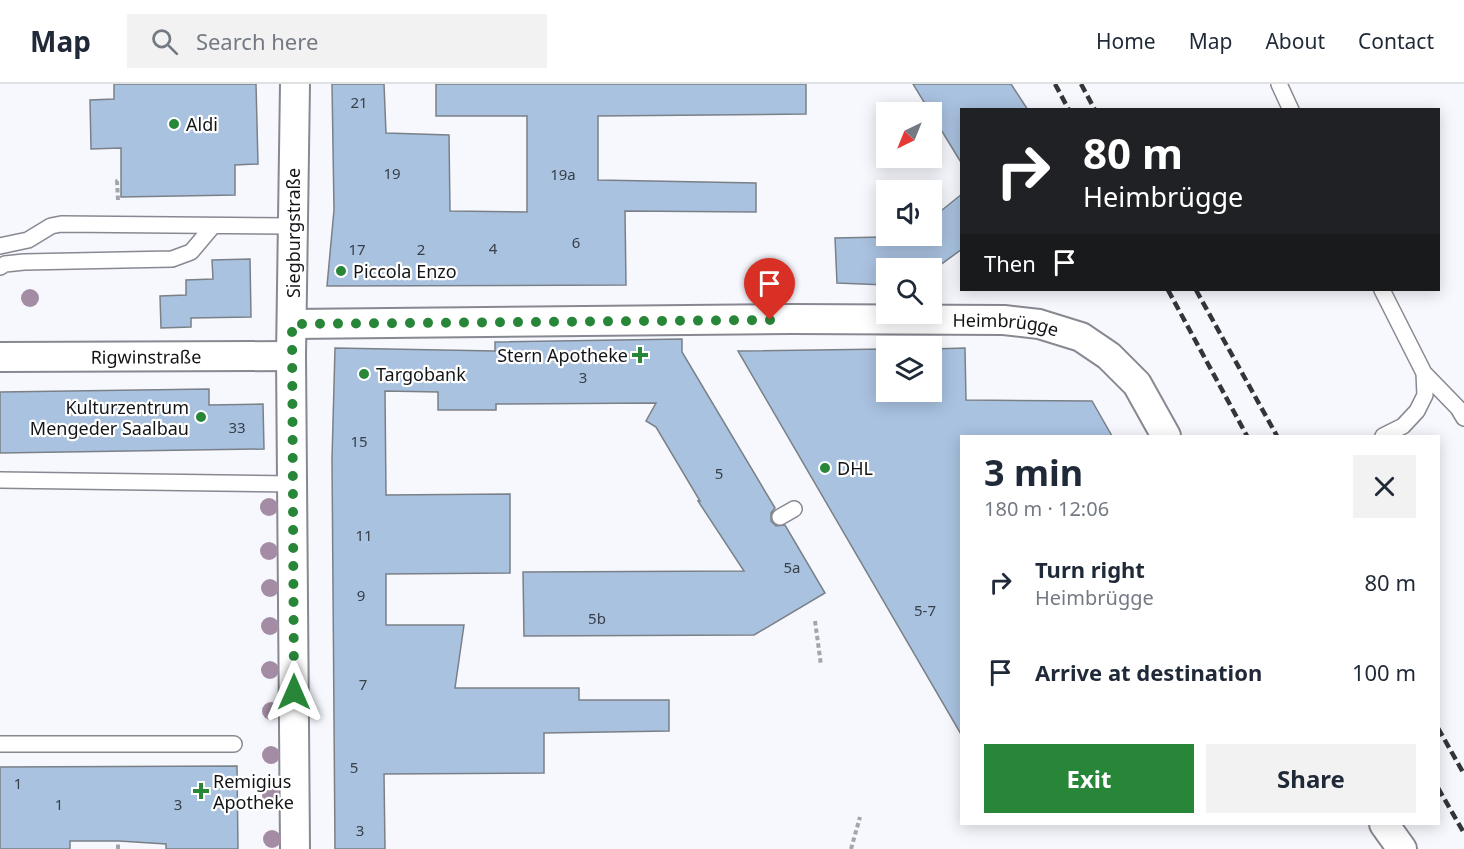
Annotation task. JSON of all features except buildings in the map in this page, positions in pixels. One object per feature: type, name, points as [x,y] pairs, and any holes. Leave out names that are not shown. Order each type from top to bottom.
[{"type":"street","name":"Siegburgstraße","points":[[295,84],[291,356],[294,484],[295,849]]},
{"type":"street","name":"Heimbrügge","points":[[292,324],[792,319],[1004,320],[1040,324],[1081,337],[1109,356],[1137,384],[1165,435]]},
{"type":"street","name":"Rigwinstraße","points":[[0,357],[291,356]]},
{"type":"street","points":[[1385,825],[1401,849]]},
{"type":"lane","points":[[1279,84],[1290,108]]},
{"type":"lane","points":[[0,246],[28,240],[51,226],[62,224],[292,226]]},
{"type":"lane","points":[[0,267],[5,264],[24,262],[172,259],[190,252],[213,226]]},
{"type":"lane","points":[[1383,291],[1424,373],[1458,408],[1464,418]]},
{"type":"lane","points":[[1385,435],[1403,426],[1418,411],[1425,395],[1424,373]]},
{"type":"lane","points":[[0,480],[294,484]]},
{"type":"lane","points":[[780,517],[794,508]]},
{"type":"lane","points":[[0,744],[234,744]]},
{"type":"path","points":[[814,621],[821,665]]},
{"type":"path","points":[[851,849],[860,817]]},
{"type":"path","points":[[118,841],[118,849]]},
{"type":"railway","points":[[1055,84],[1068,108]]},
{"type":"railway","points":[[1081,84],[1094,108]]},
{"type":"railway","points":[[1169,291],[1246,435]]},
{"type":"railway","points":[[1197,291],[1276,435]]},
{"type":"railway","points":[[1440,732],[1464,774]]},
{"type":"railway","points":[[1440,791],[1464,833]]},
{"type":"place","name":"Aldi","points":[[174,124]]},
{"type":"place","name":"Piccola Enzo","points":[[341,271]]},
{"type":"place","name":"Stern Apotheke","points":[[640,355]]},
{"type":"place","name":"Targobank","points":[[364,374]]},
{"type":"place","name":"Kulturzentrum Mengeder Saalbau","points":[[201,417]]},
{"type":"place","name":"DHL","points":[[825,468]]},
{"type":"place","name":"Remigius Apotheke","points":[[201,791]]},
{"type":"route","points":[[294,692],[292,324],[770,320]]}]
